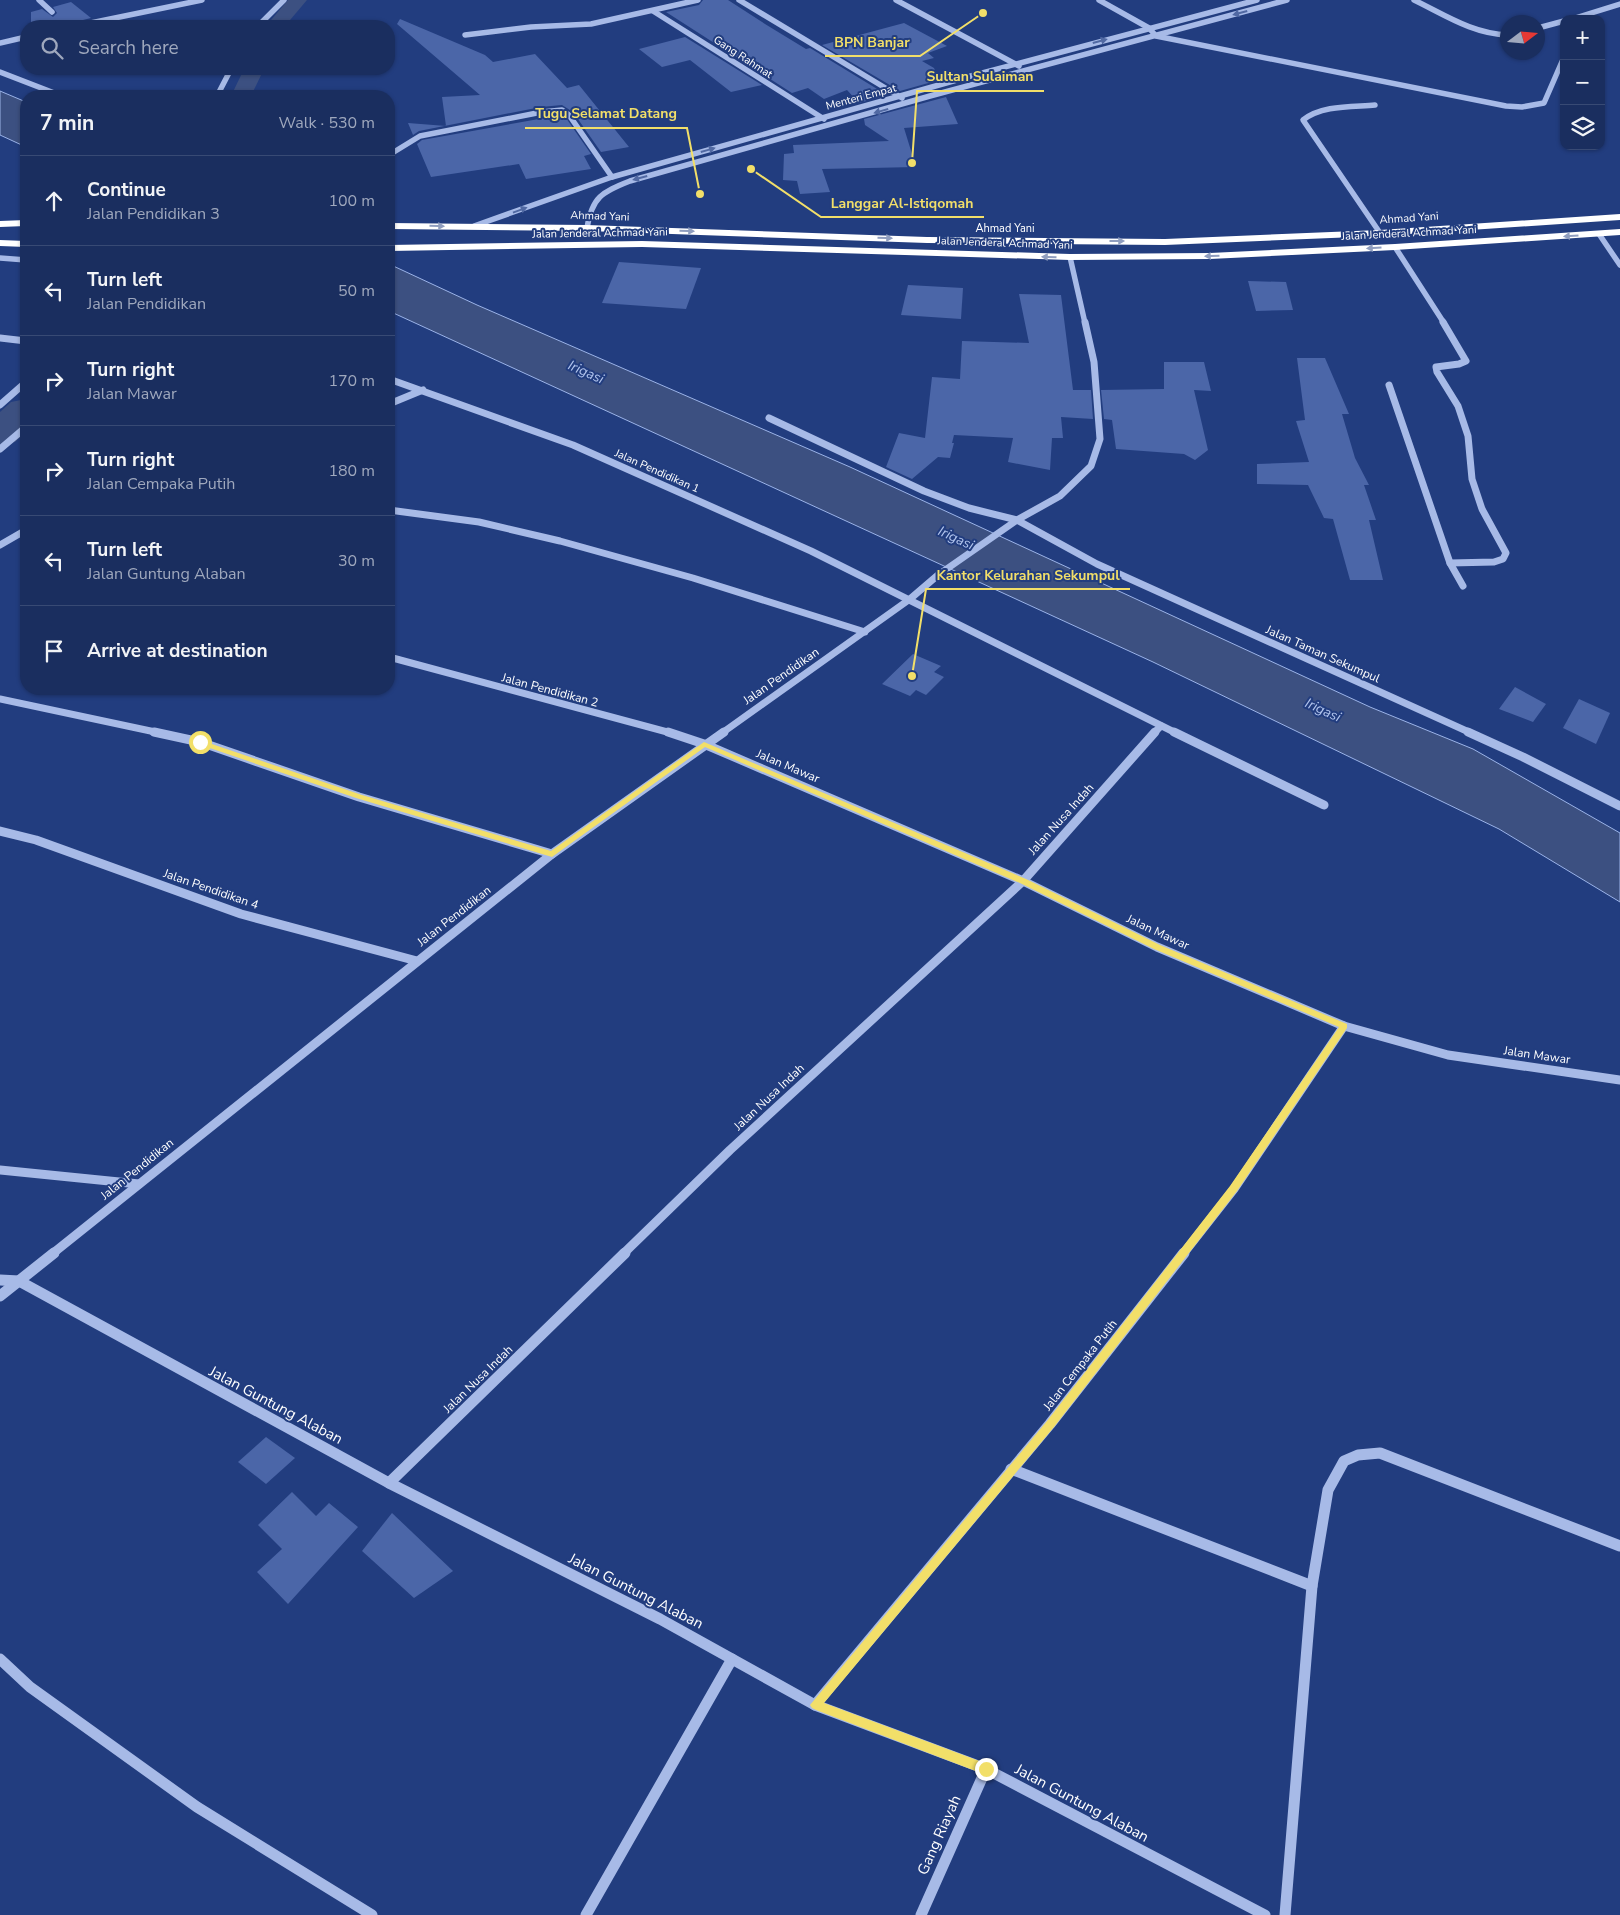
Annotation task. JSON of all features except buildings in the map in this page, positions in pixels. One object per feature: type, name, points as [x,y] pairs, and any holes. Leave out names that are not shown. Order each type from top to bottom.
[{"type":"highway","name":"Ahmad Yani","points":[[395,226],[587,228],[927,240],[1166,242],[1380,233],[1620,217]]},
{"type":"highway","points":[[0,224],[20,223]]},
{"type":"highway","name":"Jalan Jenderal Achmad Yani","points":[[395,248],[642,244],[1070,257],[1210,256],[1395,247],[1620,232]]},
{"type":"highway","points":[[793,248],[799,235]]},
{"type":"highway","points":[[852,250],[854,237]]},
{"type":"highway","points":[[0,243],[20,244]]},
{"type":"street","points":[[39,0],[52,12]]},
{"type":"street","points":[[105,20],[202,0]]},
{"type":"street","points":[[264,20],[284,0]]},
{"type":"street","points":[[670,0],[683,4]]},
{"type":"street","points":[[465,35],[531,27],[591,24],[698,0]]},
{"type":"street","points":[[739,0],[908,103]]},
{"type":"street","points":[[896,0],[1025,70]]},
{"type":"street","points":[[1099,0],[1149,28],[1156,36],[1496,104],[1522,107],[1544,103],[1563,60]]},
{"type":"street","points":[[1258,0],[1268,5]]},
{"type":"street","name":"Menteri Empat","points":[[474,226],[612,177],[920,90],[1258,0]]},
{"type":"street","name":"Menteri Empat","points":[[587,228],[589,210],[596,198],[608,190],[630,181],[930,96],[1288,0]]},
{"type":"street","points":[[1414,0],[1473,28],[1500,35]]},
{"type":"street","points":[[1587,15],[1620,4]]},
{"type":"street","name":"Gang Rahmat","points":[[653,11],[823,118]]},
{"type":"street","points":[[1545,26],[1560,22]]},
{"type":"street","points":[[0,43],[20,38]]},
{"type":"street","points":[[1077,48],[1087,54]]},
{"type":"street","points":[[0,72],[46,90]]},
{"type":"street","points":[[219,90],[228,75]]},
{"type":"street","points":[[920,90],[930,96]]},
{"type":"street","points":[[1375,105],[1319,112],[1308,115],[1303,120],[1380,233]]},
{"type":"street","points":[[395,152],[420,136],[542,112],[562,110],[569,115],[612,177]]},
{"type":"street","points":[[823,118],[832,125]]},
{"type":"street","points":[[688,156],[699,162]]},
{"type":"street","points":[[1598,234],[1620,265]]},
{"type":"street","points":[[1395,247],[1465,357],[1466,361],[1462,364],[1442,364],[1436,367],[1437,372],[1458,406],[1468,436],[1472,479],[1482,509],[1506,553],[1503,559],[1494,562],[1450,563]]},
{"type":"street","points":[[1003,530],[1060,496],[1091,466],[1100,439],[1094,362],[1070,257]]},
{"type":"street","points":[[0,258],[20,260]]},
{"type":"street","points":[[0,338],[20,341]]},
{"type":"street","name":"Jalan Pendidikan 1","points":[[395,381],[573,445],[810,551],[910,599],[1161,726]]},
{"type":"street","points":[[1389,385],[1450,563],[1463,586]]},
{"type":"street","points":[[0,405],[20,387]]},
{"type":"street","points":[[395,402],[423,390]]},
{"type":"street","name":"Jalan Taman Sekumpul","points":[[769,418],[924,491],[969,508],[1017,520],[1097,564],[1523,757],[1620,806]]},
{"type":"street","points":[[0,449],[20,432]]},
{"type":"street","points":[[395,511],[479,522],[560,541],[693,578],[865,632]]},
{"type":"street","name":"Jalan Pendidikan","points":[[0,1296],[552,854],[704,744],[865,632],[910,599],[938,575],[1003,530]]},
{"type":"street","points":[[1,544],[20,533]]},
{"type":"street","name":"Jalan Pendidikan 2","points":[[395,659],[664,731],[704,744]]},
{"type":"street","points":[[0,699],[200,742],[359,796],[552,854]]},
{"type":"street","points":[[1161,726],[1324,805]]},
{"type":"street","name":"Jalan Nusa Indah","points":[[389,1483],[730,1150],[1023,881],[1161,726]]},
{"type":"street","name":"Jalan Mawar","points":[[704,744],[1023,881],[1157,947],[1344,1026],[1448,1055],[1620,1080]]},
{"type":"street","name":"Jalan Pendidikan 4","points":[[0,832],[36,840],[241,914],[417,961]]},
{"type":"street","name":"Jalan Cempaka Putih","points":[[816,1705],[1050,1424],[1234,1189],[1344,1026]]},
{"type":"street","points":[[0,1170],[138,1184]]},
{"type":"street","name":"Jalan Guntung Alaban","points":[[0,1280],[19,1281],[389,1483],[660,1619],[816,1705],[986,1769],[1265,1915]]},
{"type":"street","points":[[1285,1915],[1312,1586],[1328,1490],[1344,1461],[1358,1455],[1380,1453],[1620,1546]]},
{"type":"street","points":[[1011,1469],[1312,1586]]},
{"type":"street","points":[[586,1915],[732,1659]]},
{"type":"street","points":[[0,1660],[30,1687],[197,1808],[372,1915]]},
{"type":"street","name":"Gang Riayah","points":[[921,1915],[986,1769]]},
{"type":"water","points":[[0,91],[20,99],[20,144],[0,135]]},
{"type":"water","name":"Irigasi","points":[[395,267],[477,305],[850,467],[1370,707],[1473,749],[1620,833],[1620,902],[1499,829],[1153,662],[395,314]]},
{"type":"waterway","points":[[280,20],[298,0]]},
{"type":"waterway","points":[[244,90],[251,75]]},
{"type":"waterway","points":[[0,433],[20,416]]},
{"type":"place","name":"BPN Banjar","points":[[983,13]]},
{"type":"place","name":"Sultan Sulaiman","points":[[912,163]]},
{"type":"place","name":"Langgar Al-Istiqomah","points":[[751,169]]},
{"type":"place","name":"Tugu Selamat Datang","points":[[700,194]]},
{"type":"place","name":"Kantor Kelurahan Sekumpul","points":[[912,676]]},
{"type":"route","points":[[200,742],[359,796],[552,854],[704,744],[1023,881],[1157,947],[1344,1026],[1234,1189],[1050,1424],[816,1705],[986,1769]]}]
